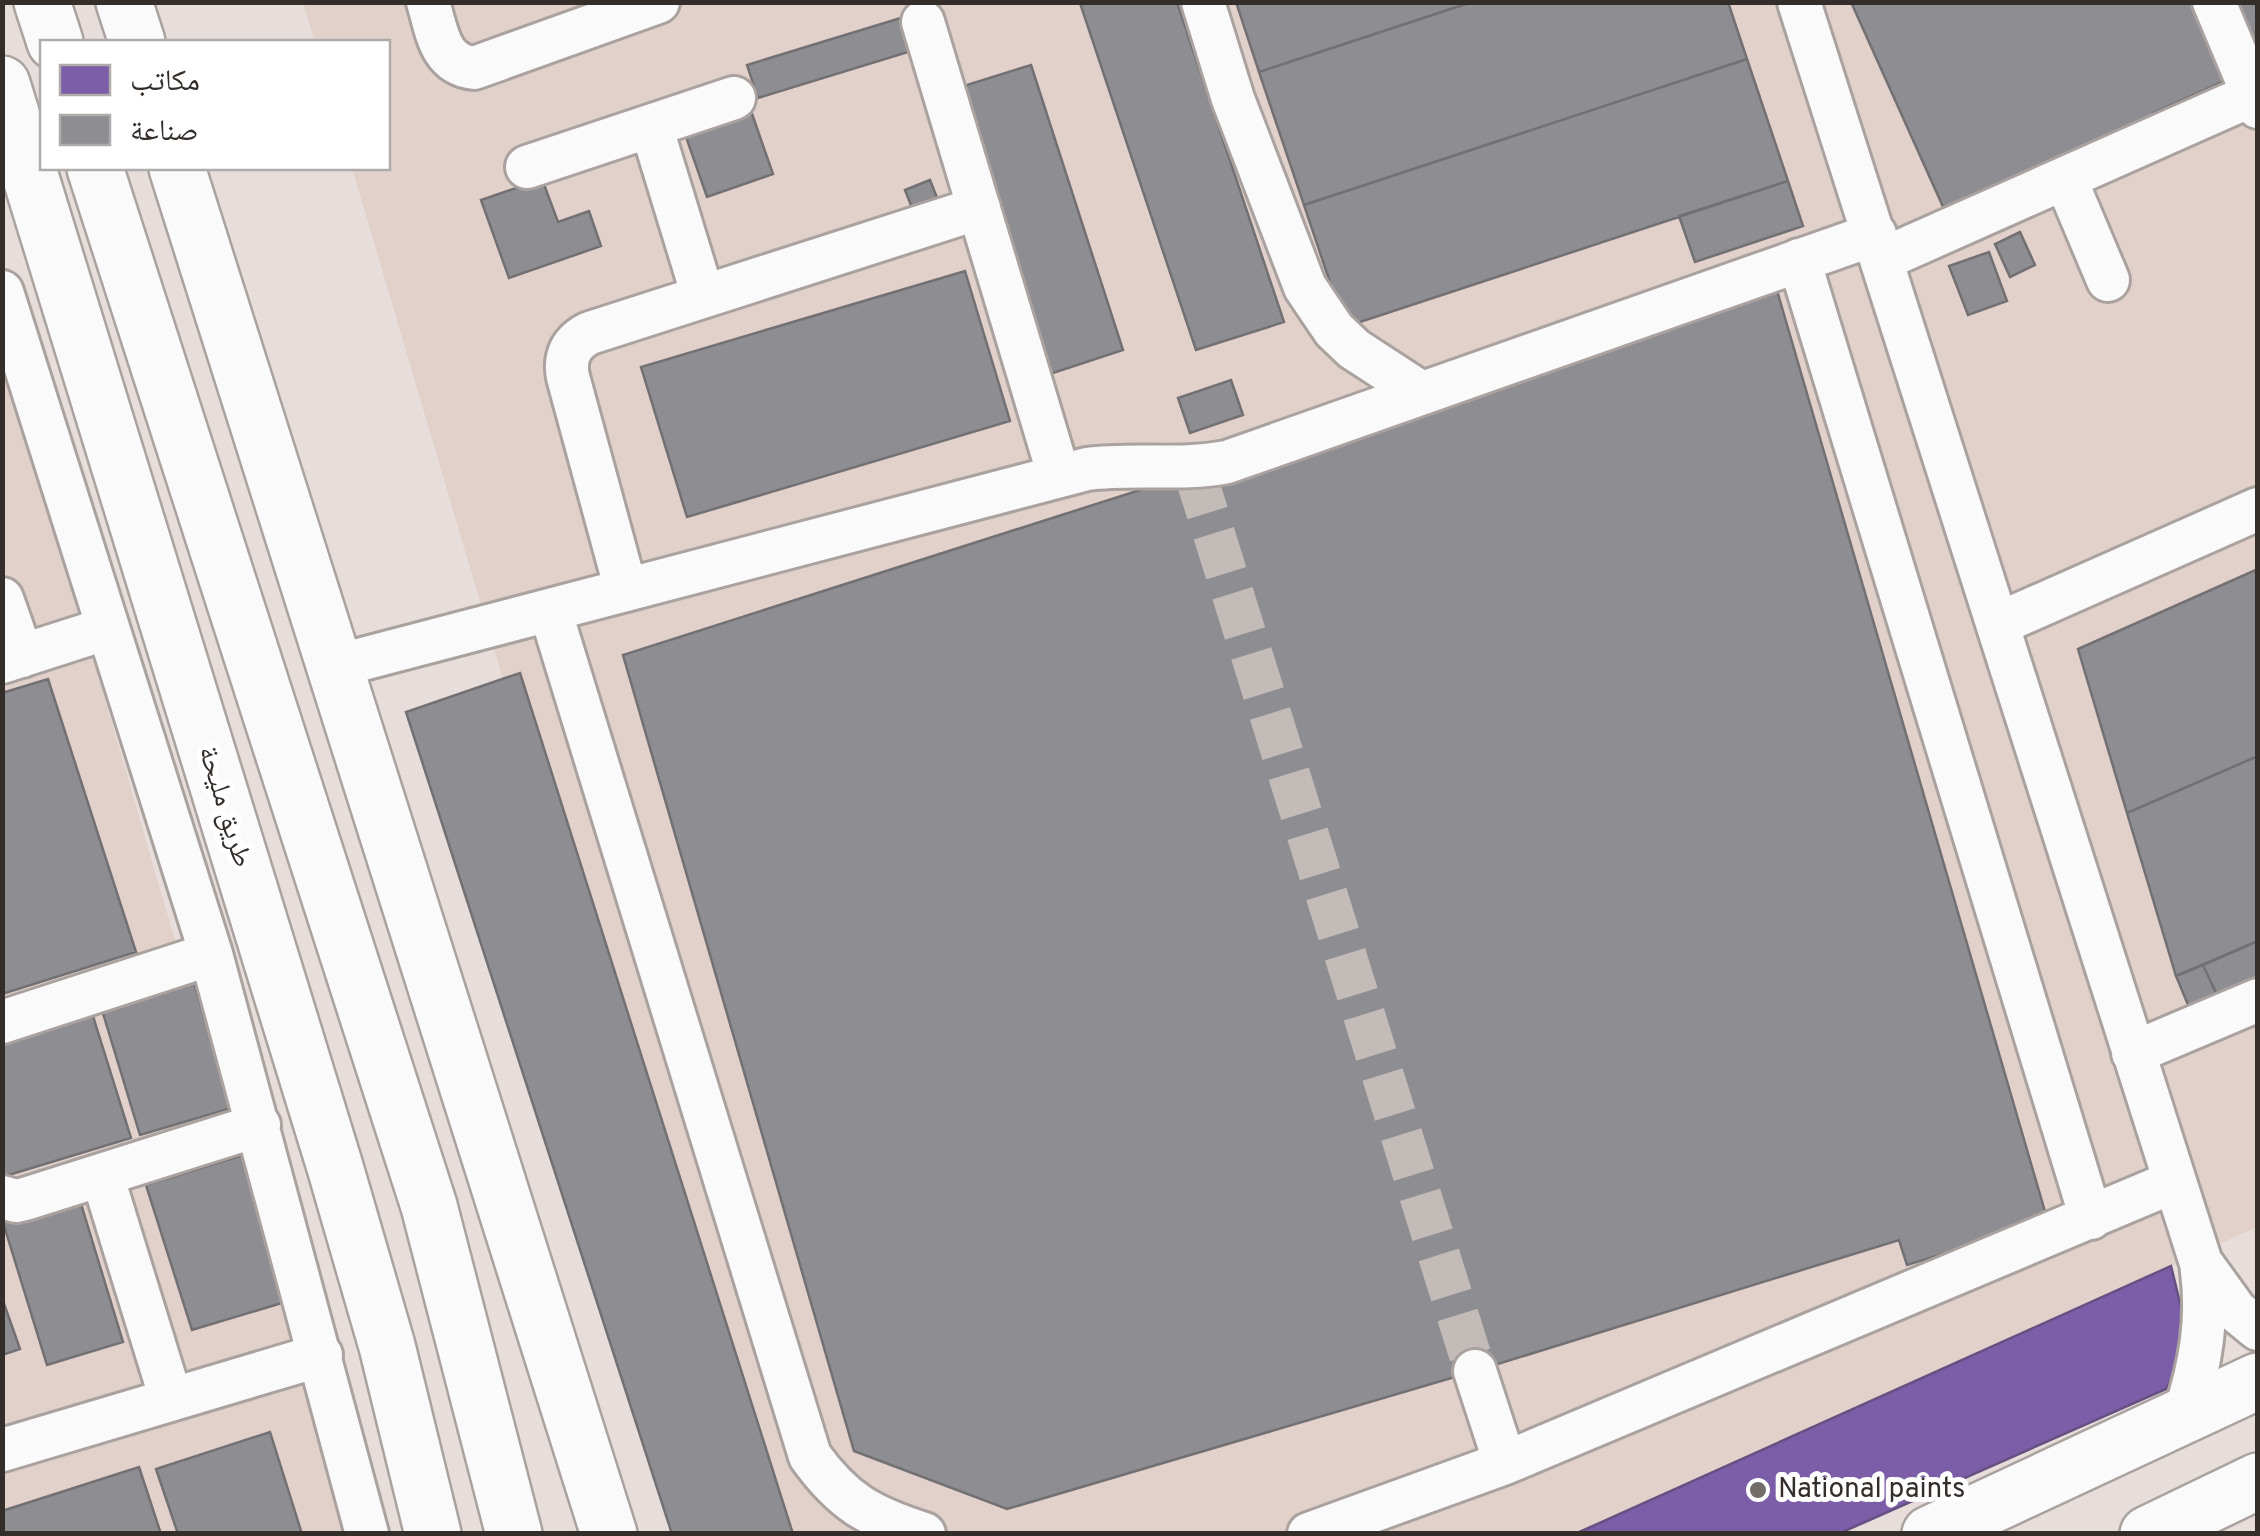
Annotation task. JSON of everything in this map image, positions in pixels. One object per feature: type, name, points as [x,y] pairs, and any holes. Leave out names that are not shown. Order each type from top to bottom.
[{"type":"main road","points":[[42,2],[54,40]]},
{"type":"main road","points":[[124,2],[136,40]]},
{"type":"main road","name":"طريق مليحة","points":[[2,84],[351,1221],[388,1346],[433,1534]]},
{"type":"main road","points":[[96,170],[429,1206],[514,1534]]},
{"type":"main road","points":[[178,170],[609,1534]]},
{"type":"main road","points":[[1930,1534],[2258,1381]]},
{"type":"main road","points":[[2148,1534],[2258,1480]]},
{"type":"street","points":[[428,2],[444,52],[452,62],[474,68],[614,10],[658,2]]},
{"type":"street","points":[[1203,2],[1233,99],[1305,287],[1334,330],[1354,349],[1420,392]]},
{"type":"street","points":[[1799,2],[2201,1263],[2216,1288],[2258,1329]]},
{"type":"street","points":[[336,666],[1059,476],[1112,466],[1186,471],[1227,462],[1799,260],[1879,246],[2065,178],[2255,101],[2214,2]]},
{"type":"street","points":[[924,22],[1059,476]]},
{"type":"street","points":[[527,167],[734,98]]},
{"type":"street","points":[[651,126],[703,296]]},
{"type":"street","points":[[2065,178],[2108,280]]},
{"type":"street","points":[[626,590],[568,378],[567,356],[580,338],[979,208]]},
{"type":"street","points":[[1799,260],[2091,1218]]},
{"type":"street","points":[[2,292],[15,377],[108,628],[211,954],[367,1534]]},
{"type":"street","points":[[1998,624],[2258,509]]},
{"type":"street","points":[[2,598],[12,659],[108,628]]},
{"type":"street","points":[[550,610],[810,1456],[830,1483],[854,1505],[924,1534]]},
{"type":"street","points":[[2,1022],[211,954]]},
{"type":"street","points":[[2133,1053],[2258,1000]]},
{"type":"street","points":[[2,1196],[16,1201],[25,1199],[258,1125]]},
{"type":"street","points":[[102,1174],[170,1399]]},
{"type":"street","points":[[1308,1534],[1505,1462],[2173,1182]]},
{"type":"street","points":[[2184,1416],[2202,1354],[2206,1324],[2201,1263]]},
{"type":"street","points":[[2,1450],[321,1355]]},
{"type":"street","points":[[1475,1371],[1505,1462]]},
{"type":"shaded area","points":[[303,3],[2257,3],[2257,1227],[1586,1533],[755,1533],[353,170],[390,170],[390,40],[314,40]]},
{"type":"shaded area","points":[[3,348],[347,1533],[3,1533]]},
{"type":"building: مكاتب","points":[[2171,1266],[2190,1344],[2166,1389],[1838,1534],[1575,1534]]},
{"type":"building: صناعة","points":[[1177,2],[1284,322],[1196,350],[1080,3]]},
{"type":"building: صناعة","points":[[1236,2],[1472,2],[1259,72]]},
{"type":"building: صناعة","points":[[1472,2],[1728,2],[1747,59],[1304,205],[1259,72]]},
{"type":"building: صناعة","points":[[1851,2],[2193,2],[2227,80],[2153,113],[2160,127],[1949,220]]},
{"type":"building: صناعة","points":[[2237,2],[2258,2],[2258,48]]},
{"type":"building: صناعة","points":[[907,16],[918,49],[758,98],[747,65]]},
{"type":"building: صناعة","points":[[1747,59],[1788,181],[1345,327],[1304,205]]},
{"type":"building: صناعة","points":[[1031,65],[1123,350],[1047,375],[954,89]]},
{"type":"building: صناعة","points":[[750,108],[773,174],[707,197],[684,131]]},
{"type":"building: صناعة","points":[[542,179],[558,222],[589,211],[601,246],[509,278],[481,200]]},
{"type":"building: صناعة","points":[[930,180],[941,208],[916,218],[905,190]]},
{"type":"building: صناعة","points":[[1788,181],[1803,226],[1695,262],[1679,216]]},
{"type":"building: صناعة","points":[[2020,232],[2035,265],[2010,277],[1995,244]]},
{"type":"building: صناعة","points":[[1989,252],[2007,301],[1968,315],[1949,266]]},
{"type":"building: صناعة","points":[[965,271],[1010,421],[687,517],[641,367]]},
{"type":"building: صناعة","points":[[1776,287],[2048,1222],[1907,1265],[1899,1240],[1475,1371],[1007,1509],[854,1451],[623,655]]},
{"type":"building: صناعة","points":[[1231,380],[1243,415],[1190,433],[1178,398]]},
{"type":"building: صناعة","points":[[2258,569],[2258,756],[2127,813],[2078,649]]},
{"type":"building: صناعة","points":[[520,673],[793,1534],[672,1534],[406,712]]},
{"type":"building: صناعة","points":[[48,679],[136,952],[2,994],[2,693]]},
{"type":"building: صناعة","points":[[2258,756],[2258,941],[2176,976],[2127,813]]},
{"type":"building: صناعة","points":[[2258,941],[2258,977],[2217,995],[2203,965]]},
{"type":"building: صناعة","points":[[2203,965],[2217,995],[2189,1007],[2176,976]]},
{"type":"building: صناعة","points":[[194,983],[232,1108],[140,1135],[102,1010]]},
{"type":"building: صناعة","points":[[92,1013],[131,1138],[2,1177],[2,1040]]},
{"type":"building: صناعة","points":[[246,1154],[292,1300],[192,1330],[146,1185]]},
{"type":"building: صناعة","points":[[78,1194],[123,1342],[47,1365],[2,1219]]},
{"type":"building: صناعة","points":[[2,1298],[20,1349],[2,1355]]},
{"type":"building: صناعة","points":[[270,1432],[302,1534],[178,1534],[156,1469]]},
{"type":"building: صناعة","points":[[139,1467],[161,1534],[2,1534],[2,1511]]},
{"type":"tunnel","points":[[1195,473],[1475,1371]]},
{"type":"place","name":"National paints","points":[[1758,1490]]}]
